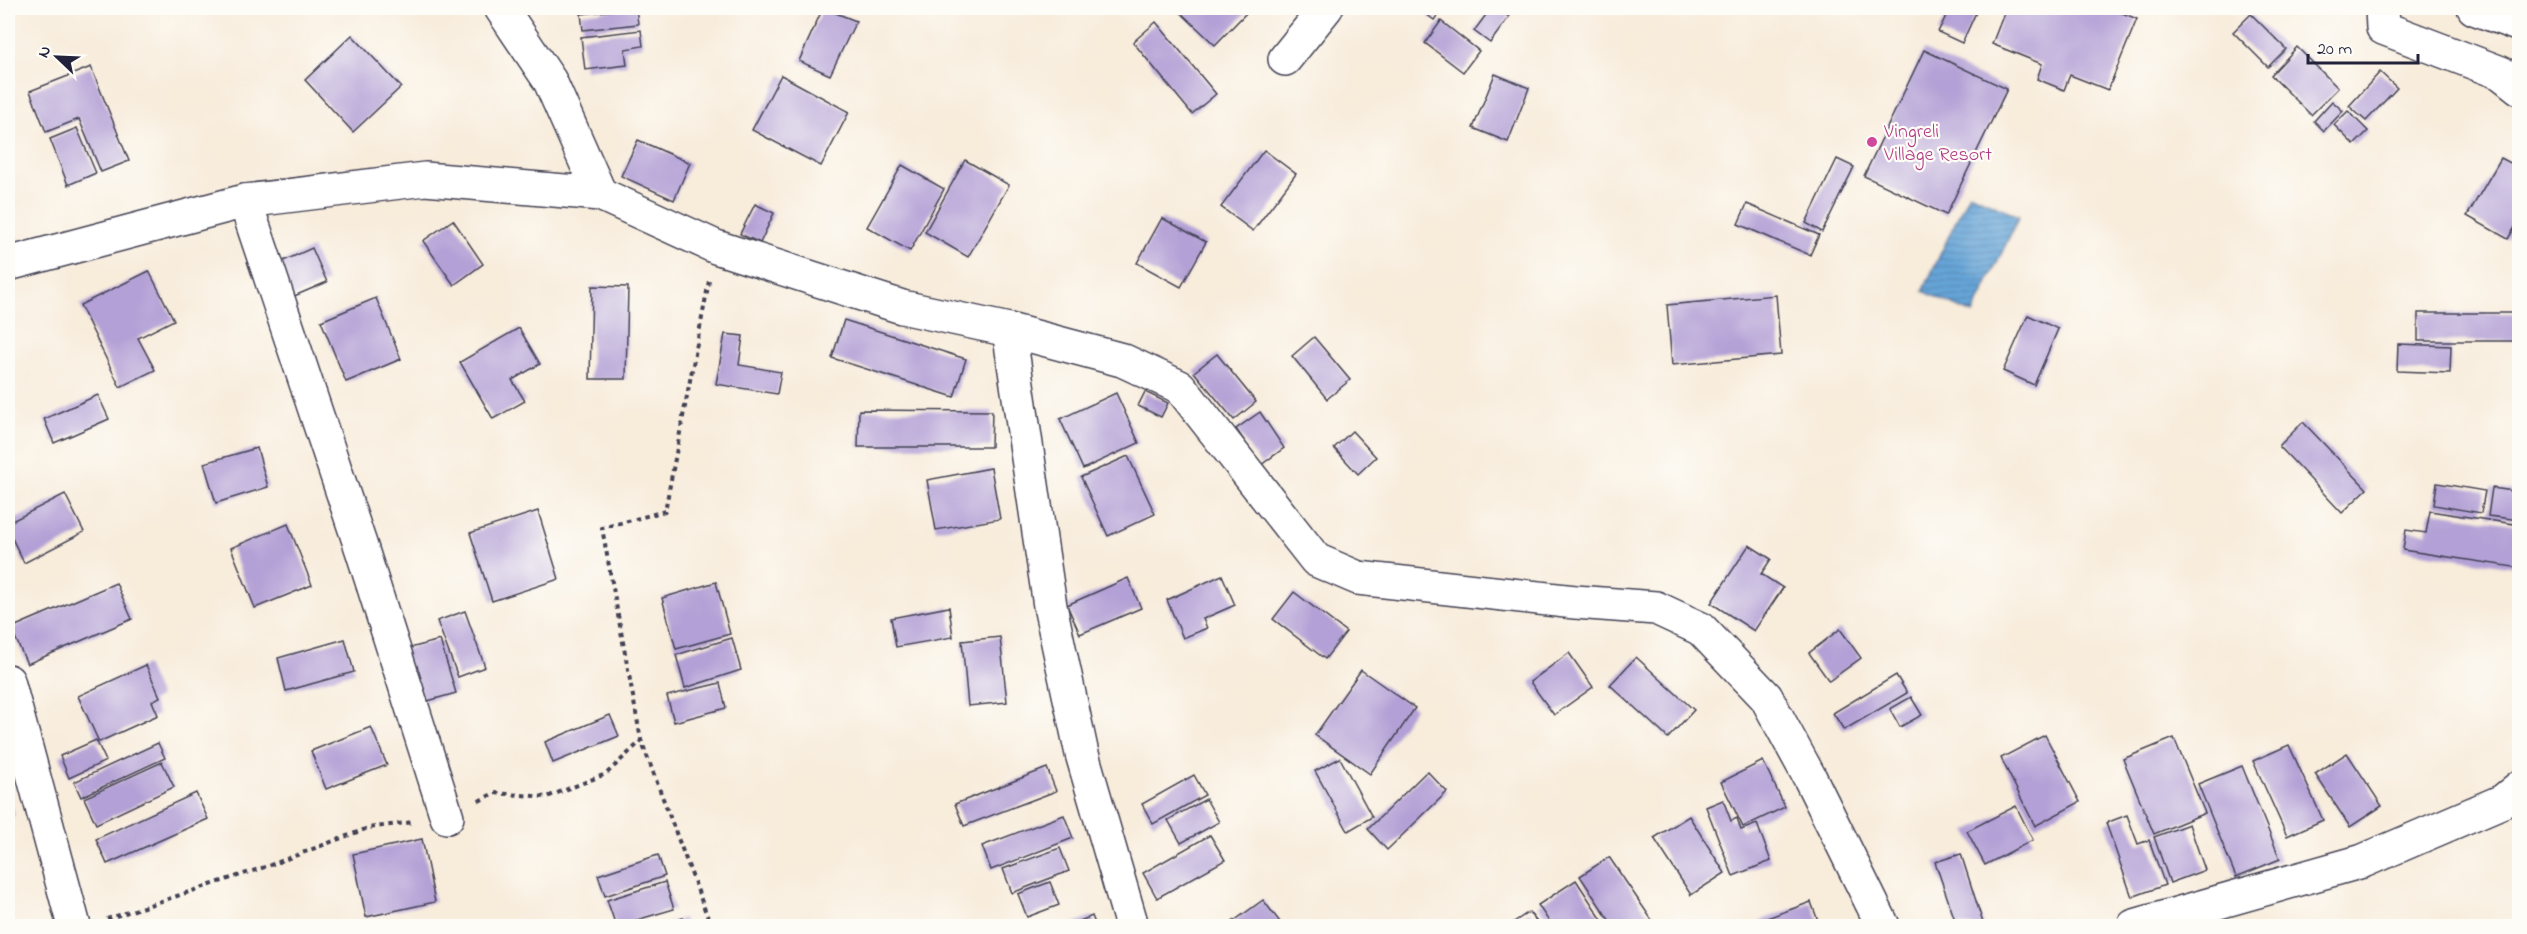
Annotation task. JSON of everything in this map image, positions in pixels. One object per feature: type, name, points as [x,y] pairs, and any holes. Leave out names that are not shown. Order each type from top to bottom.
[{"type":"street","points":[[501,8],[550,81],[600,194]]},
{"type":"street","points":[[1285,59],[1326,8]]},
{"type":"street","points":[[2382,8],[2384,28],[2501,73],[2520,88]]},
{"type":"street","points":[[8,264],[245,201],[425,179],[600,194],[716,248],[902,307],[1009,330],[1122,360],[1180,387],[1316,560],[1358,578],[1575,602],[1656,608],[1701,629],[1766,697],[1810,778],[1883,927]]},
{"type":"street","points":[[245,201],[362,549],[447,817]]},
{"type":"street","points":[[1009,330],[1050,606],[1082,754],[1132,927]]},
{"type":"street","points":[[8,681],[89,923]]},
{"type":"street","points":[[2134,927],[2363,861],[2503,801],[2520,787]]},
{"type":"path","points":[[711,927],[641,740],[602,528],[665,511],[716,248]]},
{"type":"path","points":[[89,923],[268,866],[368,828],[447,817],[494,793],[547,797],[606,774],[641,740]]},
{"type":"water","points":[[1969,193],[2019,216],[1973,314],[1923,291]]},
{"type":"building","points":[[636,8],[638,24],[583,30],[581,14]]},
{"type":"building","points":[[823,8],[856,21],[830,75],[799,61]]},
{"type":"building","points":[[1176,8],[1244,8],[1248,11],[1215,45]]},
{"type":"building","points":[[1418,8],[1443,8],[1434,20]]},
{"type":"building","points":[[1491,8],[1496,8],[1509,17],[1490,43],[1474,31]]},
{"type":"building","points":[[1950,8],[1978,8],[1962,43],[1938,32]]},
{"type":"building","points":[[2006,8],[2110,8],[2137,19],[2108,90],[2070,75],[2064,90],[2037,79],[2042,64],[1992,44]]},
{"type":"building","points":[[2251,14],[2286,49],[2268,67],[2233,32]]},
{"type":"building","points":[[1441,21],[1479,51],[1463,72],[1425,43]]},
{"type":"building","points":[[1156,22],[1216,94],[1192,114],[1133,42]]},
{"type":"building","points":[[641,30],[643,46],[625,49],[627,65],[585,70],[581,37]]},
{"type":"building","points":[[352,35],[401,87],[353,132],[305,80]]},
{"type":"building","points":[[2297,47],[2338,88],[2311,115],[2271,75]]},
{"type":"building","points":[[1924,50],[2007,89],[1946,215],[1864,176]]},
{"type":"building","points":[[91,67],[129,161],[101,172],[79,119],[46,132],[30,91]]},
{"type":"building","points":[[2380,72],[2397,88],[2366,121],[2349,106]]},
{"type":"building","points":[[1495,74],[1529,88],[1508,142],[1473,128]]},
{"type":"building","points":[[781,75],[849,112],[821,166],[752,130]]},
{"type":"building","points":[[2332,101],[2343,111],[2324,131],[2314,121]]},
{"type":"building","points":[[2348,111],[2368,131],[2354,145],[2334,125]]},
{"type":"building","points":[[77,128],[96,173],[68,185],[50,139]]},
{"type":"building","points":[[638,140],[690,163],[674,200],[621,176]]},
{"type":"building","points":[[1264,150],[1296,174],[1253,231],[1221,207]]},
{"type":"building","points":[[2501,158],[2520,168],[2520,219],[2508,239],[2467,216]]},
{"type":"building","points":[[1837,159],[1854,167],[1822,232],[1806,223]]},
{"type":"building","points":[[965,160],[1009,185],[968,257],[925,232]]},
{"type":"building","points":[[902,165],[944,189],[910,251],[867,227]]},
{"type":"building","points":[[755,204],[774,213],[760,243],[740,234]]},
{"type":"building","points":[[1747,204],[1819,235],[1810,255],[1738,224]]},
{"type":"building","points":[[1162,218],[1206,242],[1181,287],[1137,263]]},
{"type":"building","points":[[453,220],[483,264],[454,285],[423,241]]},
{"type":"building","points":[[312,248],[327,282],[285,300],[270,267]]},
{"type":"building","points":[[149,271],[174,320],[138,338],[155,370],[120,387],[80,305]]},
{"type":"building","points":[[592,286],[628,287],[626,379],[590,379]]},
{"type":"building","points":[[1776,295],[1781,355],[1672,365],[1667,305]]},
{"type":"building","points":[[376,298],[401,359],[346,382],[321,321]]},
{"type":"building","points":[[2418,313],[2519,313],[2519,341],[2418,341]]},
{"type":"building","points":[[2028,315],[2058,329],[2034,385],[2003,371]]},
{"type":"building","points":[[844,320],[966,359],[954,397],[832,358]]},
{"type":"building","points":[[519,328],[540,364],[512,380],[525,401],[493,419],[460,362]]},
{"type":"building","points":[[725,334],[743,336],[739,365],[781,372],[777,394],[716,384]]},
{"type":"building","points":[[1314,337],[1350,380],[1327,399],[1292,356]]},
{"type":"building","points":[[2398,344],[2451,346],[2450,373],[2397,371]]},
{"type":"building","points":[[1217,354],[1256,402],[1234,420],[1194,372]]},
{"type":"building","points":[[1145,392],[1168,403],[1161,417],[1138,406]]},
{"type":"building","points":[[1116,393],[1139,443],[1083,469],[1060,419]]},
{"type":"building","points":[[98,395],[109,419],[54,443],[44,419]]},
{"type":"building","points":[[859,410],[992,411],[991,447],[858,447]]},
{"type":"building","points":[[1260,412],[1284,448],[1261,465],[1236,429]]},
{"type":"building","points":[[2303,422],[2367,489],[2342,513],[2279,446]]},
{"type":"building","points":[[1352,431],[1376,457],[1358,474],[1334,448]]},
{"type":"building","points":[[257,448],[268,487],[216,503],[204,463]]},
{"type":"building","points":[[1128,456],[1155,514],[1108,536],[1081,477]]},
{"type":"building","points":[[991,468],[1000,519],[936,530],[927,480]]},
{"type":"building","points":[[2437,483],[2485,491],[2481,513],[2434,505]]},
{"type":"building","points":[[2492,488],[2520,492],[2520,520],[2488,516]]},
{"type":"building","points":[[65,494],[84,532],[24,563],[8,530],[8,523]]},
{"type":"building","points":[[538,511],[559,579],[492,601],[470,533]]},
{"type":"building","points":[[2430,511],[2520,525],[2520,568],[2403,550],[2406,530],[2426,533]]},
{"type":"building","points":[[288,524],[312,585],[255,608],[231,548]]},
{"type":"building","points":[[1749,545],[1771,559],[1761,574],[1783,588],[1754,631],[1711,603]]},
{"type":"building","points":[[1222,575],[1235,605],[1203,619],[1207,628],[1183,638],[1167,600]]},
{"type":"building","points":[[1128,578],[1141,608],[1080,634],[1067,605]]},
{"type":"building","points":[[716,582],[730,634],[676,649],[662,598]]},
{"type":"building","points":[[116,583],[132,619],[27,664],[11,628]]},
{"type":"building","points":[[1294,592],[1346,632],[1325,659],[1273,619]]},
{"type":"building","points":[[949,607],[953,637],[896,647],[891,618]]},
{"type":"building","points":[[465,611],[485,667],[458,677],[437,621]]},
{"type":"building","points":[[1840,629],[1861,658],[1829,681],[1809,653]]},
{"type":"building","points":[[1000,637],[1007,702],[968,706],[962,641]]},
{"type":"building","points":[[732,638],[741,670],[685,688],[676,655]]},
{"type":"building","points":[[345,639],[354,672],[286,691],[278,658]]},
{"type":"building","points":[[440,640],[456,693],[417,704],[403,650]]},
{"type":"building","points":[[1569,653],[1593,687],[1554,715],[1530,682]]},
{"type":"building","points":[[1636,657],[1694,710],[1668,738],[1610,685]]},
{"type":"building","points":[[146,665],[160,697],[152,701],[158,715],[99,742],[78,696]]},
{"type":"building","points":[[1361,670],[1415,708],[1370,774],[1315,735]]},
{"type":"building","points":[[1896,675],[1907,693],[1844,730],[1833,713]]},
{"type":"building","points":[[720,683],[726,708],[674,722],[667,696]]},
{"type":"building","points":[[1911,697],[1922,715],[1900,727],[1890,709]]},
{"type":"building","points":[[610,715],[619,736],[553,763],[545,742]]},
{"type":"building","points":[[371,727],[387,765],[326,789],[311,751]]},
{"type":"building","points":[[2045,735],[2080,802],[2035,826],[2001,758]]},
{"type":"building","points":[[2174,738],[2205,813],[2154,834],[2123,759]]},
{"type":"building","points":[[96,740],[106,761],[69,778],[60,756]]},
{"type":"building","points":[[158,743],[165,758],[81,797],[74,782]]},
{"type":"building","points":[[2289,745],[2323,820],[2287,836],[2253,761]]},
{"type":"building","points":[[2347,753],[2382,806],[2350,827],[2315,774]]},
{"type":"building","points":[[1340,758],[1372,817],[1348,831],[1315,771]]},
{"type":"building","points":[[1763,761],[1785,807],[1743,827],[1721,782]]},
{"type":"building","points":[[162,762],[174,787],[96,824],[84,798]]},
{"type":"building","points":[[2242,766],[2280,859],[2236,877],[2198,784]]},
{"type":"building","points":[[1047,768],[1056,791],[964,826],[955,804]]},
{"type":"building","points":[[1427,771],[1447,792],[1387,850],[1368,829]]},
{"type":"building","points":[[1194,775],[1205,795],[1153,824],[1142,804]]},
{"type":"building","points":[[196,793],[208,819],[107,864],[96,839]]},
{"type":"building","points":[[8,798],[15,815],[8,818]]},
{"type":"building","points":[[1206,799],[1219,822],[1181,843],[1168,820]]},
{"type":"building","points":[[1723,800],[1731,821],[1737,818],[1741,830],[1757,824],[1771,861],[1733,876],[1706,807]]},
{"type":"building","points":[[2016,806],[2033,840],[1985,865],[1967,831]]},
{"type":"building","points":[[1064,815],[1073,838],[991,870],[982,846]]},
{"type":"building","points":[[2127,815],[2138,844],[2149,840],[2165,885],[2132,897],[2106,823]]},
{"type":"building","points":[[1689,816],[1725,873],[1691,895],[1654,838]]},
{"type":"building","points":[[2189,824],[2205,870],[2170,883],[2154,837]]},
{"type":"building","points":[[1210,835],[1225,860],[1157,898],[1143,873]]},
{"type":"building","points":[[422,839],[435,902],[366,917],[353,854]]},
{"type":"building","points":[[1060,848],[1069,871],[1012,893],[1003,869]]},
{"type":"building","points":[[1961,854],[1984,926],[1957,926],[1935,862]]},
{"type":"building","points":[[658,855],[665,876],[605,896],[598,875]]},
{"type":"building","points":[[1609,857],[1656,926],[1613,926],[1580,876]]},
{"type":"building","points":[[1576,880],[1606,926],[1552,926],[1538,905]]},
{"type":"building","points":[[665,882],[674,909],[616,926],[607,900]]},
{"type":"building","points":[[1050,882],[1059,905],[1027,917],[1018,894]]},
{"type":"building","points":[[1263,900],[1283,926],[1227,926]]},
{"type":"building","points":[[1811,902],[1820,926],[1761,926],[1759,921]]},
{"type":"building","points":[[1529,912],[1540,926],[1508,926]]},
{"type":"building","points":[[1092,916],[1096,926],[1068,926]]},
{"type":"building","points":[[683,918],[686,926],[660,926]]},
{"type":"place","name":"Vingreli Village Resort","points":[[1872,142]]}]
